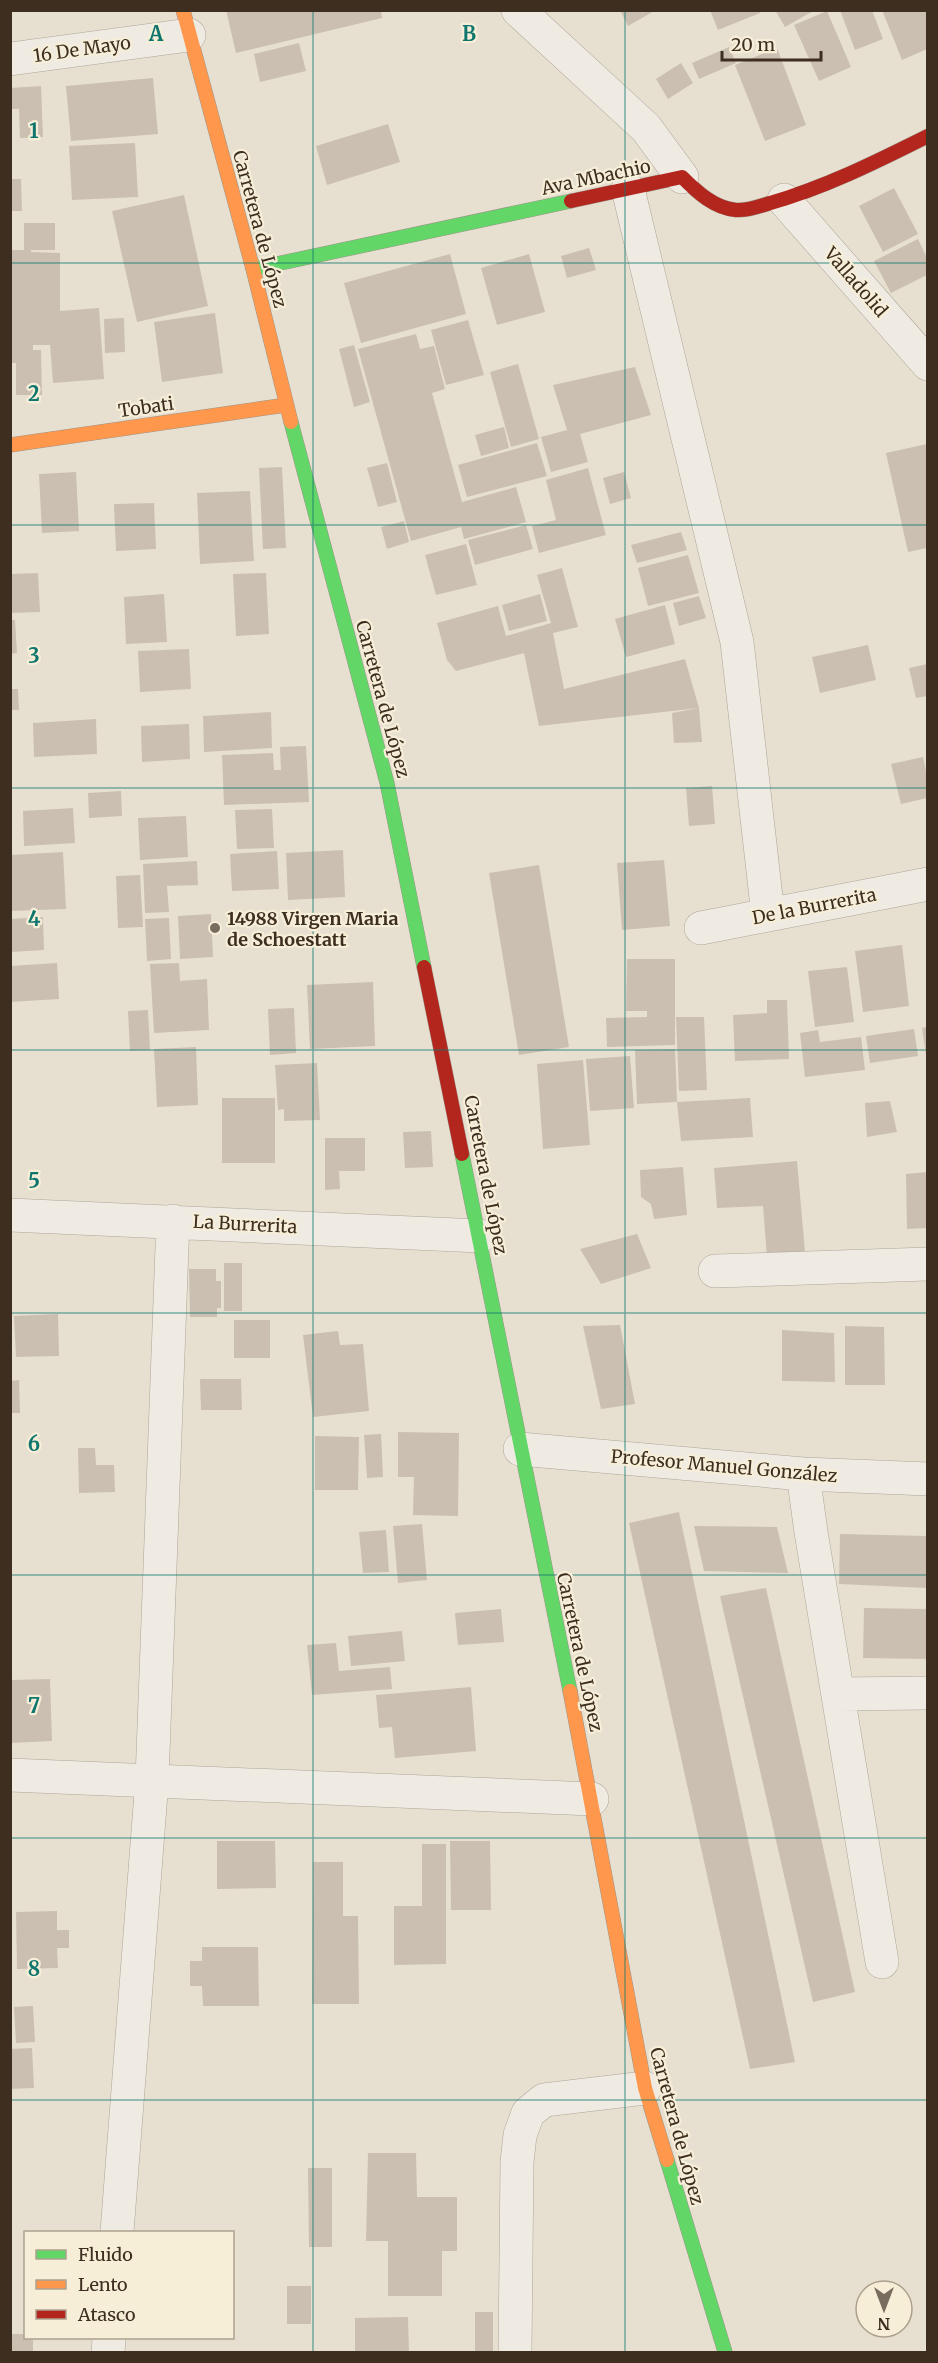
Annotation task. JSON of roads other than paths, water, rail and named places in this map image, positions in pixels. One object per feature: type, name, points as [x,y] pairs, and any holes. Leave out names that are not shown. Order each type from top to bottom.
[{"type":"main road","name":"Carretera de López","points":[[186,22],[387,783],[592,1799],[645,2088],[725,2352]]},
{"type":"main road","points":[[682,177],[702,197],[719,206],[738,211],[784,200],[851,174],[927,136]]},
{"type":"main road","name":"Ava Mbachio","points":[[253,269],[682,177]]},
{"type":"main road","name":"Tobati","points":[[10,445],[286,405]]},
{"type":"street","points":[[518,10],[646,128],[682,177]]},
{"type":"street","name":"16 De Mayo","points":[[10,59],[186,22]]},
{"type":"street","points":[[628,189],[737,642],[768,915]]},
{"type":"street","name":"Valladolid","points":[[784,200],[927,364]]},
{"type":"street","name":"De la Burrerita","points":[[701,928],[927,884]]},
{"type":"street","name":"La Burrerita","points":[[10,1215],[480,1236]]},
{"type":"street","points":[[117,2231],[152,1780],[173,1221]]},
{"type":"street","points":[[715,1271],[927,1264]]},
{"type":"street","name":"Profesor Manuel González","points":[[520,1449],[803,1473],[927,1479]]},
{"type":"street","points":[[803,1473],[882,1962]]},
{"type":"street","points":[[838,1694],[927,1693]]},
{"type":"street","points":[[10,1775],[592,1799]]},
{"type":"street","points":[[515,2352],[517,2162],[520,2135],[528,2112],[544,2100],[645,2088]]},
{"type":"place","name":"14988 Virgen Maria de Schoestatt","points":[[215,928]]}]
